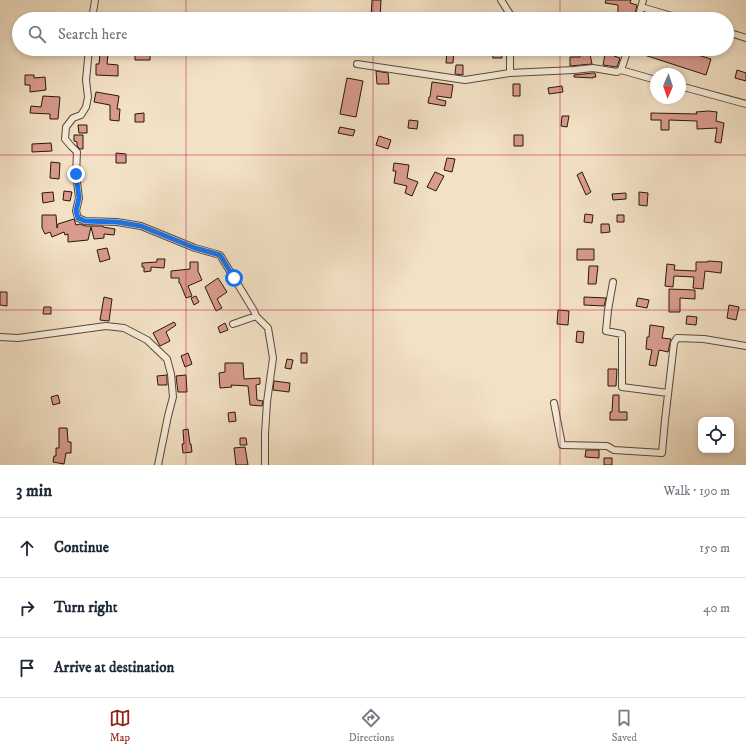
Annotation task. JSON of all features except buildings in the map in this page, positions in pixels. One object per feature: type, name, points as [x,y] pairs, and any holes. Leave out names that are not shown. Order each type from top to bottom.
[{"type":"street","points":[[93,12],[94,0]]},
{"type":"street","points":[[501,0],[509,12]]},
{"type":"street","points":[[640,12],[643,0]]},
{"type":"street","points":[[641,7],[658,12]]},
{"type":"street","points":[[734,34],[746,38]]},
{"type":"street","points":[[88,56],[86,80],[88,97],[86,107],[81,115],[73,118],[66,127],[65,139],[77,152],[76,174],[79,198],[76,211],[78,218],[85,221],[117,222],[141,226],[195,248],[220,255],[256,316],[268,328],[272,358],[267,402],[265,465]]},
{"type":"street","points":[[510,56],[510,73]]},
{"type":"street","points":[[621,70],[626,56]]},
{"type":"street","points":[[357,64],[464,80],[510,73],[593,68],[617,72],[621,70],[650,78]]},
{"type":"street","points":[[686,88],[746,104]]},
{"type":"street","points":[[613,282],[606,331],[622,334],[622,387],[668,393]]},
{"type":"street","points":[[233,324],[256,316]]},
{"type":"street","points":[[0,337],[18,338],[106,326],[124,328],[147,340],[167,359],[171,374],[173,397],[158,465]]},
{"type":"street","points":[[554,403],[562,445],[607,446],[614,450],[662,453],[664,420],[674,343],[677,338],[746,346]]},
{"type":"route","points":[[76,174],[79,198],[76,211],[78,218],[85,221],[117,222],[141,226],[195,248],[220,255],[234,278]]}]
